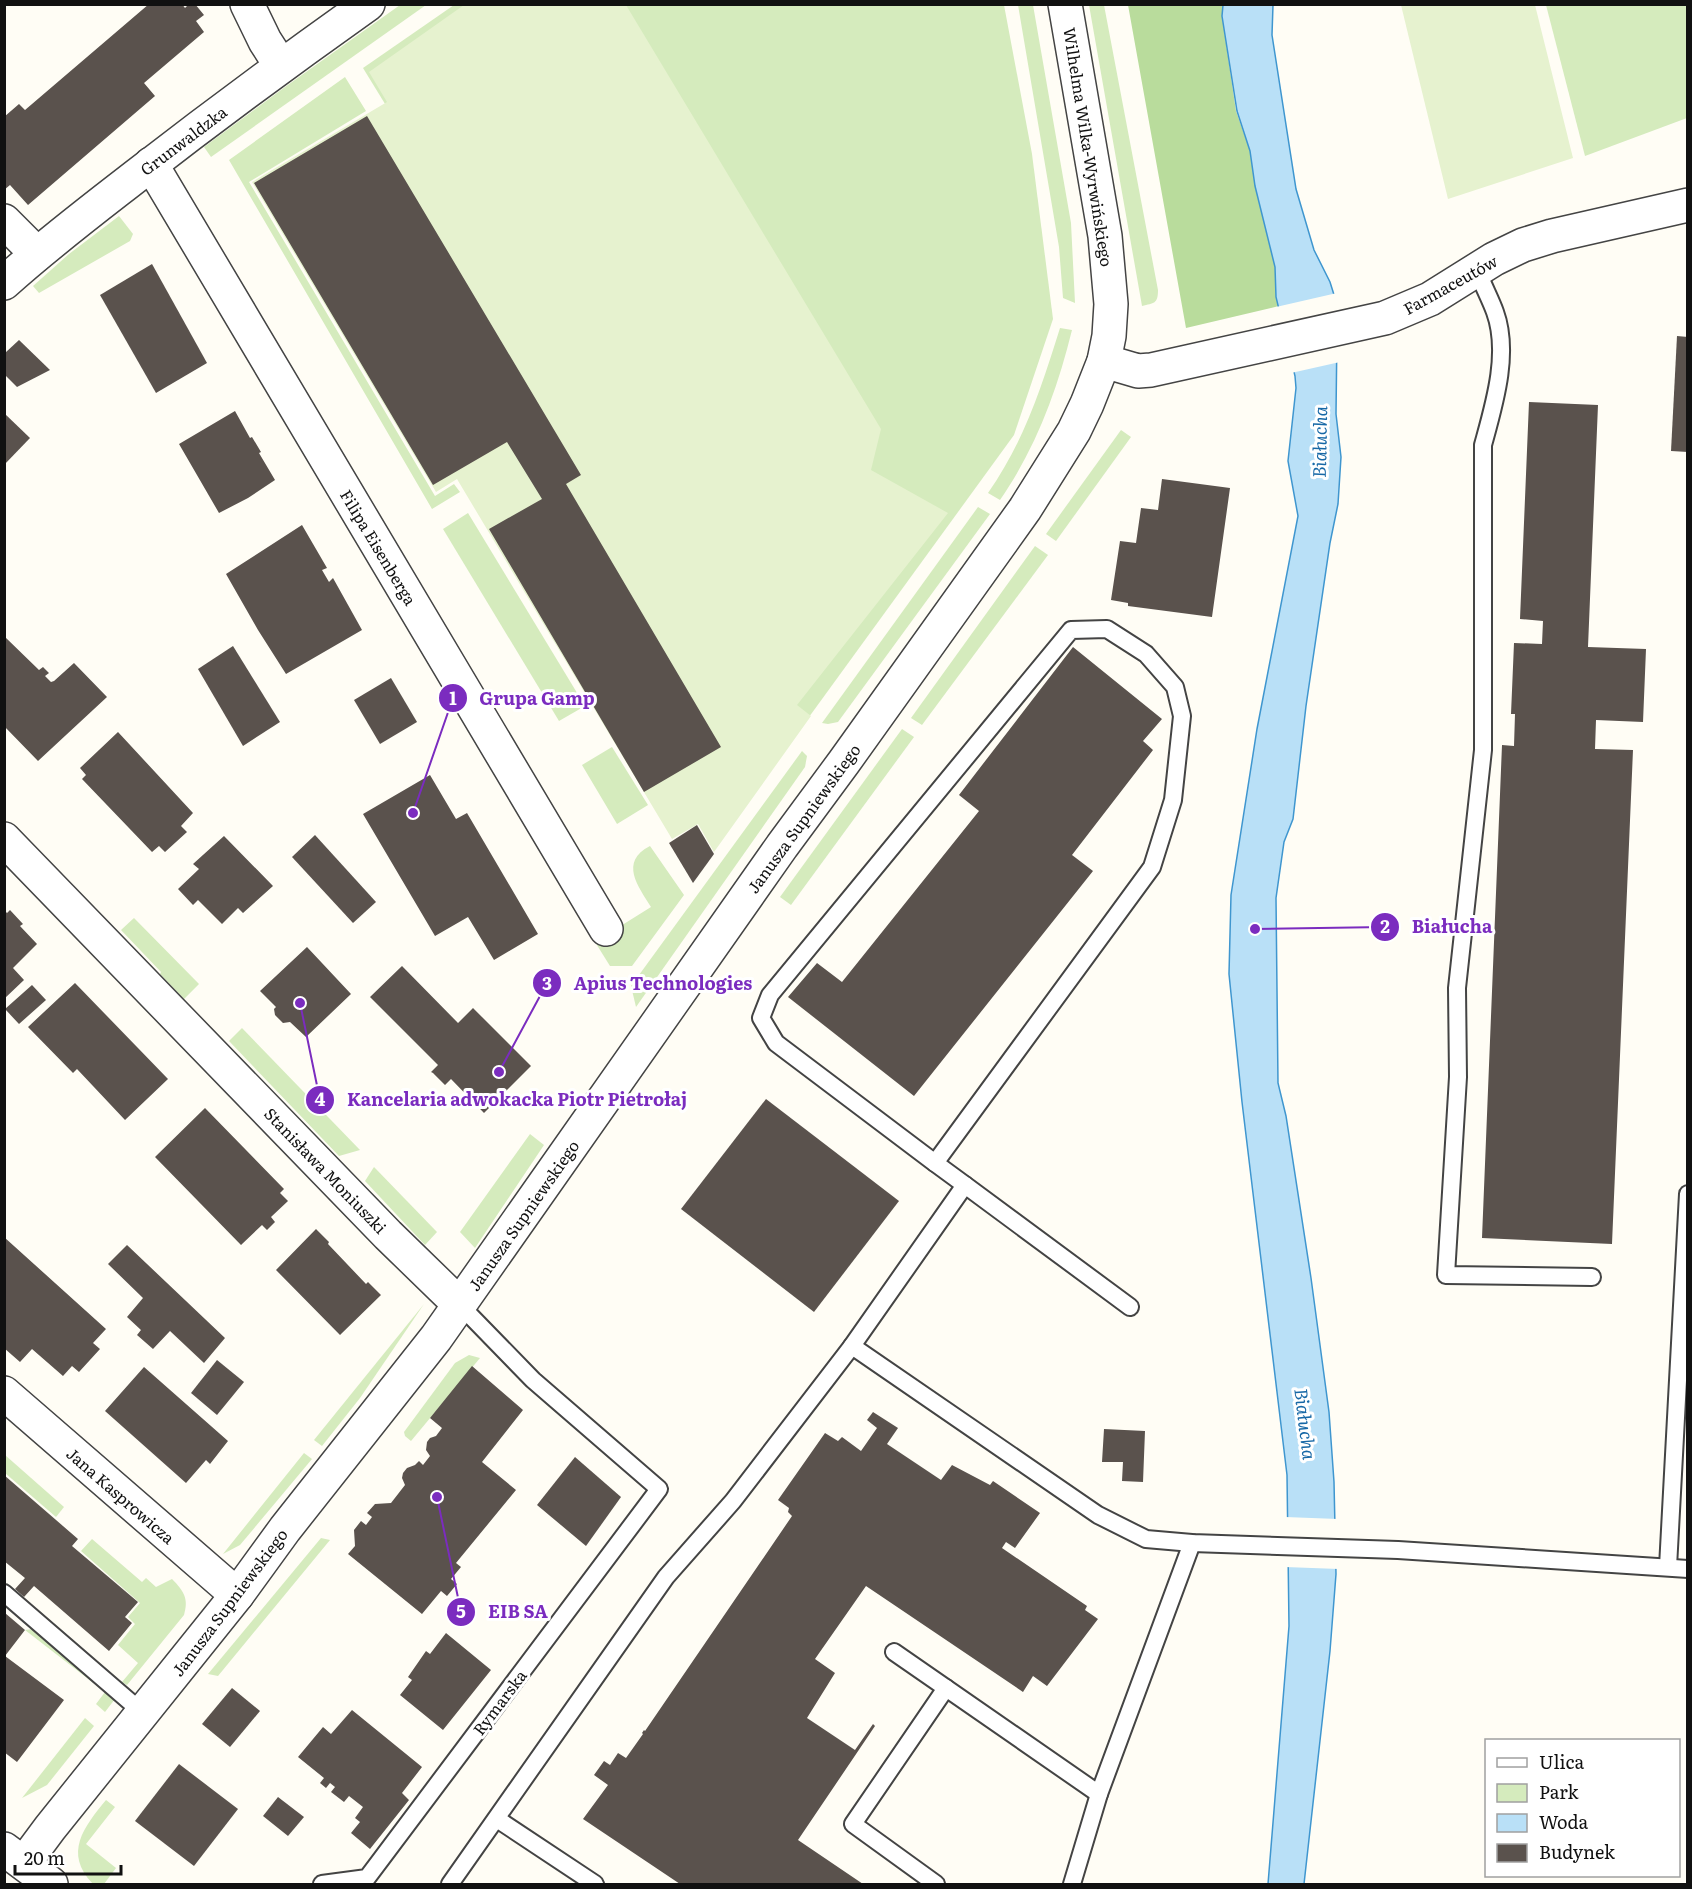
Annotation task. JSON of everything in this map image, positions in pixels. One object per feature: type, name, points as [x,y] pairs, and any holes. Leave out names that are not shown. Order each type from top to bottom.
[{"type":"street","points":[[247,4],[265,41],[281,66]]},
{"type":"street","name":"Grunwaldzka","points":[[4,283],[151,164],[368,4]]},
{"type":"street","name":"Wilhelma Wilka-Wyrwińskiego","points":[[1065,4],[1105,236],[1111,304],[1109,336],[1104,361]]},
{"type":"street","name":"Filipa Eisenberga","points":[[151,164],[606,929]]},
{"type":"street","name":"Farmaceutów","points":[[1104,361],[1138,371],[1151,370],[1384,318],[1430,299],[1494,259],[1537,241],[1688,205]]},
{"type":"street","points":[[4,221],[37,254]]},
{"type":"street","name":"Janusza Supniewskiego","points":[[14,1856],[50,1828],[237,1596],[285,1529],[460,1305],[775,855],[1025,509],[1074,431],[1104,361]]},
{"type":"street","name":"Stanisława Moniuszki","points":[[4,839],[388,1235],[460,1305]]},
{"type":"street","name":"Jana Kasprowicza","points":[[4,1393],[237,1596]]},
{"type":"street","points":[[14,1856],[51,1884]]},
{"type":"lane","points":[[1477,270],[1496,313],[1501,369],[1484,445],[1483,750],[1457,988],[1458,1077],[1446,1275],[1592,1277]]},
{"type":"lane","points":[[935,1163],[1152,867],[1173,800],[1182,717],[1175,687],[1146,654],[1107,629],[1071,630],[770,995],[761,1018],[776,1043],[935,1163],[1130,1306]]},
{"type":"lane","points":[[450,1884],[666,1577],[734,1501],[852,1346],[965,1185]]},
{"type":"lane","points":[[1668,1567],[1688,1194]]},
{"type":"lane","name":"Stanisława Moniuszki","points":[[460,1305],[533,1380],[659,1489]]},
{"type":"lane","points":[[852,1346],[1098,1515],[1146,1539],[1192,1543],[1398,1550],[1688,1569]]},
{"type":"lane","name":"Rymarska","points":[[322,1884],[367,1878],[659,1489]]},
{"type":"lane","points":[[1072,1884],[1099,1794],[1192,1543]]},
{"type":"lane","points":[[4,1593],[143,1713]]},
{"type":"lane","points":[[894,1652],[1099,1794]]},
{"type":"lane","points":[[936,1884],[853,1824],[946,1688]]},
{"type":"lane","points":[[497,1819],[596,1884]]},
{"type":"green space","points":[[400,5],[426,5],[211,157],[204,147]]},
{"type":"green space","points":[[454,5],[1004,5],[1032,154],[1053,319],[1014,435],[809,717],[776,692],[428,174],[363,68]]},
{"type":"green space","points":[[464,5],[626,5],[881,429],[871,470],[948,513],[797,705],[811,716],[714,852],[698,824],[672,839],[457,479],[436,492],[252,182],[387,102],[369,72]]},
{"type":"green space","points":[[1018,5],[1033,5],[1071,223],[1075,303],[1063,298],[1059,247]]},
{"type":"green space","points":[[1089,5],[1104,5],[1158,290],[1154,302],[1142,306]]},
{"type":"green space","points":[[1128,5],[1223,5],[1222,16],[1236,111],[1250,151],[1255,186],[1275,267],[1276,297],[1279,306],[1186,328]]},
{"type":"green space","points":[[1401,5],[1535,5],[1573,158],[1448,199]]},
{"type":"green space","points":[[1546,5],[1687,5],[1687,118],[1585,156]]},
{"type":"green space","points":[[345,77],[366,111],[249,182],[435,496],[454,484],[460,492],[432,509],[229,160]]},
{"type":"green space","points":[[119,216],[133,234],[130,241],[39,293],[33,286],[69,254]]},
{"type":"green space","points":[[1060,328],[1072,330],[1052,397],[1035,439],[1000,500],[988,493],[1012,453],[1031,413]]},
{"type":"green space","points":[[1121,430],[1131,437],[1056,541],[1046,534]]},
{"type":"green space","points":[[978,507],[990,514],[838,722],[822,723]]},
{"type":"green space","points":[[468,513],[585,706],[559,721],[443,529]]},
{"type":"green space","points":[[1035,546],[1048,555],[922,725],[911,718]]},
{"type":"green space","points":[[902,729],[914,737],[791,905],[780,897]]},
{"type":"green space","points":[[612,747],[648,805],[617,824],[582,765]]},
{"type":"green space","points":[[802,751],[807,756],[805,767],[636,1007],[631,986]]},
{"type":"green space","points":[[650,846],[684,895],[632,966],[610,966],[595,942],[651,907],[637,883],[633,867],[635,859]]},
{"type":"green space","points":[[134,918],[199,984],[184,999],[121,930]]},
{"type":"green space","points":[[242,1028],[360,1150],[339,1156],[229,1041]]},
{"type":"green space","points":[[530,1134],[544,1145],[475,1248],[460,1232]]},
{"type":"green space","points":[[374,1167],[437,1232],[425,1245],[365,1181]]},
{"type":"green space","points":[[424,1304],[360,1398],[322,1446],[314,1440]]},
{"type":"green space","points":[[469,1355],[480,1358],[411,1441],[404,1432],[455,1363]]},
{"type":"green space","points":[[304,1453],[312,1459],[240,1545],[223,1554]]},
{"type":"green space","points":[[5,1455],[64,1507],[56,1517],[5,1473]]},
{"type":"green space","points":[[321,1538],[330,1540],[218,1676],[208,1674]]},
{"type":"green space","points":[[92,1539],[142,1582],[146,1578],[156,1587],[172,1579],[180,1587],[186,1600],[184,1615],[127,1685],[122,1682],[138,1663],[118,1645],[135,1624],[128,1617],[140,1603],[81,1551]]},
{"type":"green space","points":[[33,1629],[115,1699],[105,1712],[96,1704],[105,1692],[25,1630]]},
{"type":"green space","points":[[85,1718],[94,1726],[47,1785],[22,1798]]},
{"type":"green space","points":[[106,1800],[115,1807],[86,1844],[116,1868],[104,1884],[93,1884],[79,1862],[78,1851],[84,1830]]},
{"type":"water","points":[[1223,5],[1273,5],[1272,35],[1296,189],[1314,250],[1330,282],[1335,298],[1337,331],[1336,414],[1341,457],[1338,504],[1306,706],[1293,819],[1284,842],[1276,898],[1278,1083],[1286,1116],[1311,1278],[1329,1412],[1334,1482],[1336,1574],[1330,1651],[1304,1884],[1268,1884],[1289,1626],[1287,1475],[1242,1102],[1229,974],[1231,895],[1257,729],[1298,516],[1288,461],[1296,388],[1276,297],[1275,267],[1255,186],[1250,151],[1237,111],[1222,16]]},
{"type":"pier","points":[[1337,293],[1340,362],[1291,373],[1276,307]]},
{"type":"pier","points":[[1285,1517],[1338,1519],[1339,1569],[1285,1567]]},
{"type":"building","points":[[149,4],[182,4],[185,8],[189,4],[195,4],[204,15],[196,21],[204,32],[144,83],[155,96],[28,205],[10,185],[4,190],[4,117],[19,104],[25,110]]},
{"type":"building","points":[[367,116],[581,475],[566,484],[721,747],[644,792],[489,529],[542,499],[507,442],[433,485],[254,183]]},
{"type":"building","points":[[152,264],[207,363],[156,393],[100,295]]},
{"type":"building","points":[[1677,336],[1688,337],[1688,452],[1671,451]]},
{"type":"building","points":[[19,340],[50,370],[17,387],[5,375],[5,353]]},
{"type":"building","points":[[1529,402],[1598,405],[1588,647],[1646,649],[1643,722],[1596,720],[1595,749],[1633,750],[1612,1244],[1482,1238],[1502,745],[1514,746],[1515,714],[1511,714],[1514,643],[1542,644],[1543,621],[1520,619]]},
{"type":"building","points":[[235,411],[261,452],[259,453],[275,480],[248,498],[219,513],[179,444]]},
{"type":"building","points":[[4,413],[30,438],[4,465]]},
{"type":"building","points":[[1162,479],[1230,488],[1212,617],[1128,606],[1128,603],[1111,600],[1120,541],[1136,543],[1141,508],[1158,510]]},
{"type":"building","points":[[302,525],[327,568],[322,570],[329,582],[333,578],[362,630],[286,674],[226,574]]},
{"type":"building","points":[[4,636],[39,670],[43,667],[49,673],[45,676],[51,682],[74,663],[107,697],[38,761],[4,726]]},
{"type":"building","points":[[233,646],[280,722],[243,746],[198,669]]},
{"type":"building","points":[[1073,647],[1162,719],[1143,741],[1153,750],[1072,855],[1093,871],[914,1096],[788,997],[817,963],[842,982],[979,811],[959,795]]},
{"type":"building","points":[[391,678],[417,722],[380,744],[354,700]]},
{"type":"building","points":[[118,732],[193,813],[181,826],[187,832],[165,852],[159,846],[152,852],[82,779],[86,775],[80,768]]},
{"type":"building","points":[[430,775],[456,819],[467,813],[538,934],[494,960],[468,917],[435,936],[363,814]]},
{"type":"building","points":[[697,825],[714,854],[693,883],[669,843]]},
{"type":"building","points":[[315,835],[376,902],[353,923],[292,857]]},
{"type":"building","points":[[224,836],[273,886],[243,913],[238,908],[222,924],[198,900],[193,905],[178,889],[199,869],[193,864]]},
{"type":"building","points":[[4,910],[7,913],[10,910],[23,924],[20,926],[37,944],[13,968],[24,980],[4,999]]},
{"type":"building","points":[[307,947],[351,994],[306,1037],[290,1022],[283,1023],[275,1015],[276,1007],[260,991]]},
{"type":"building","points":[[402,966],[458,1023],[473,1008],[531,1066],[484,1113],[451,1079],[445,1085],[431,1072],[438,1065],[370,997]]},
{"type":"building","points":[[75,983],[168,1079],[125,1120],[77,1069],[73,1073],[28,1027]]},
{"type":"building","points":[[32,985],[46,1000],[19,1024],[5,1009]]},
{"type":"building","points":[[766,1099],[899,1201],[814,1312],[681,1209]]},
{"type":"building","points":[[205,1108],[284,1189],[280,1193],[288,1201],[271,1217],[275,1222],[267,1230],[262,1225],[241,1245],[155,1157]]},
{"type":"building","points":[[316,1229],[366,1284],[368,1282],[381,1295],[340,1335],[276,1270]]},
{"type":"building","points":[[4,1237],[106,1329],[93,1343],[100,1349],[79,1372],[72,1366],[63,1376],[32,1349],[20,1362],[4,1348]]},
{"type":"building","points":[[127,1245],[225,1338],[204,1363],[170,1331],[153,1349],[137,1335],[141,1330],[127,1317],[143,1298],[108,1264]]},
{"type":"building","points":[[217,1360],[244,1382],[217,1415],[191,1393]]},
{"type":"building","points":[[472,1366],[523,1410],[482,1462],[516,1490],[456,1563],[461,1567],[451,1579],[457,1584],[447,1596],[441,1591],[422,1614],[348,1554],[355,1546],[354,1530],[361,1521],[366,1525],[372,1517],[367,1513],[375,1504],[391,1503],[405,1485],[402,1478],[407,1468],[419,1461],[423,1465],[430,1456],[426,1450],[427,1442],[442,1428],[430,1418]]},
{"type":"building","points":[[144,1367],[228,1441],[210,1464],[206,1460],[186,1483],[105,1411]]},
{"type":"building","points":[[873,1412],[898,1428],[887,1444],[941,1480],[952,1465],[990,1485],[993,1481],[1040,1513],[1015,1548],[1006,1542],[1002,1548],[1087,1606],[1085,1610],[1098,1619],[1047,1686],[1033,1676],[1023,1692],[866,1586],[815,1659],[835,1673],[807,1718],[855,1750],[873,1724],[875,1726],[798,1840],[863,1884],[680,1884],[583,1819],[608,1785],[594,1775],[604,1761],[610,1765],[618,1753],[626,1758],[792,1516],[788,1512],[789,1508],[778,1500],[825,1433],[838,1441],[842,1437],[861,1451],[877,1428],[867,1420]]},
{"type":"building","points":[[1104,1429],[1145,1431],[1143,1482],[1122,1481],[1123,1462],[1102,1462]]},
{"type":"building","points":[[575,1457],[621,1497],[586,1546],[537,1505]]},
{"type":"building","points":[[4,1475],[78,1539],[72,1546],[138,1602],[125,1617],[132,1623],[109,1651],[34,1586],[24,1597],[15,1589],[25,1578],[4,1561]]},
{"type":"building","points":[[5,1613],[25,1630],[5,1656],[64,1700],[17,1762],[4,1752]]},
{"type":"building","points":[[446,1633],[491,1670],[443,1730],[400,1695],[412,1680],[408,1677],[426,1651],[430,1654]]},
{"type":"building","points":[[232,1688],[260,1711],[230,1747],[202,1724]]},
{"type":"building","points":[[352,1710],[422,1767],[402,1793],[409,1800],[370,1849],[351,1833],[360,1822],[355,1818],[363,1807],[349,1796],[344,1802],[331,1792],[335,1787],[330,1783],[326,1788],[320,1783],[324,1778],[298,1757],[323,1727],[331,1734]]},
{"type":"building","points":[[179,1764],[238,1809],[194,1866],[135,1821]]},
{"type":"building","points":[[278,1797],[304,1817],[288,1836],[263,1816]]},
{"type":"place","name":"Grupa Gamp","points":[[413,813]]},
{"type":"place","name":"Białucha","points":[[1255,929]]},
{"type":"place","name":"Kancelaria adwokacka Piotr Pietrołaj","points":[[300,1003]]},
{"type":"place","name":"Apius Technologies","points":[[499,1072]]},
{"type":"place","name":"EIB SA","points":[[437,1497]]}]
